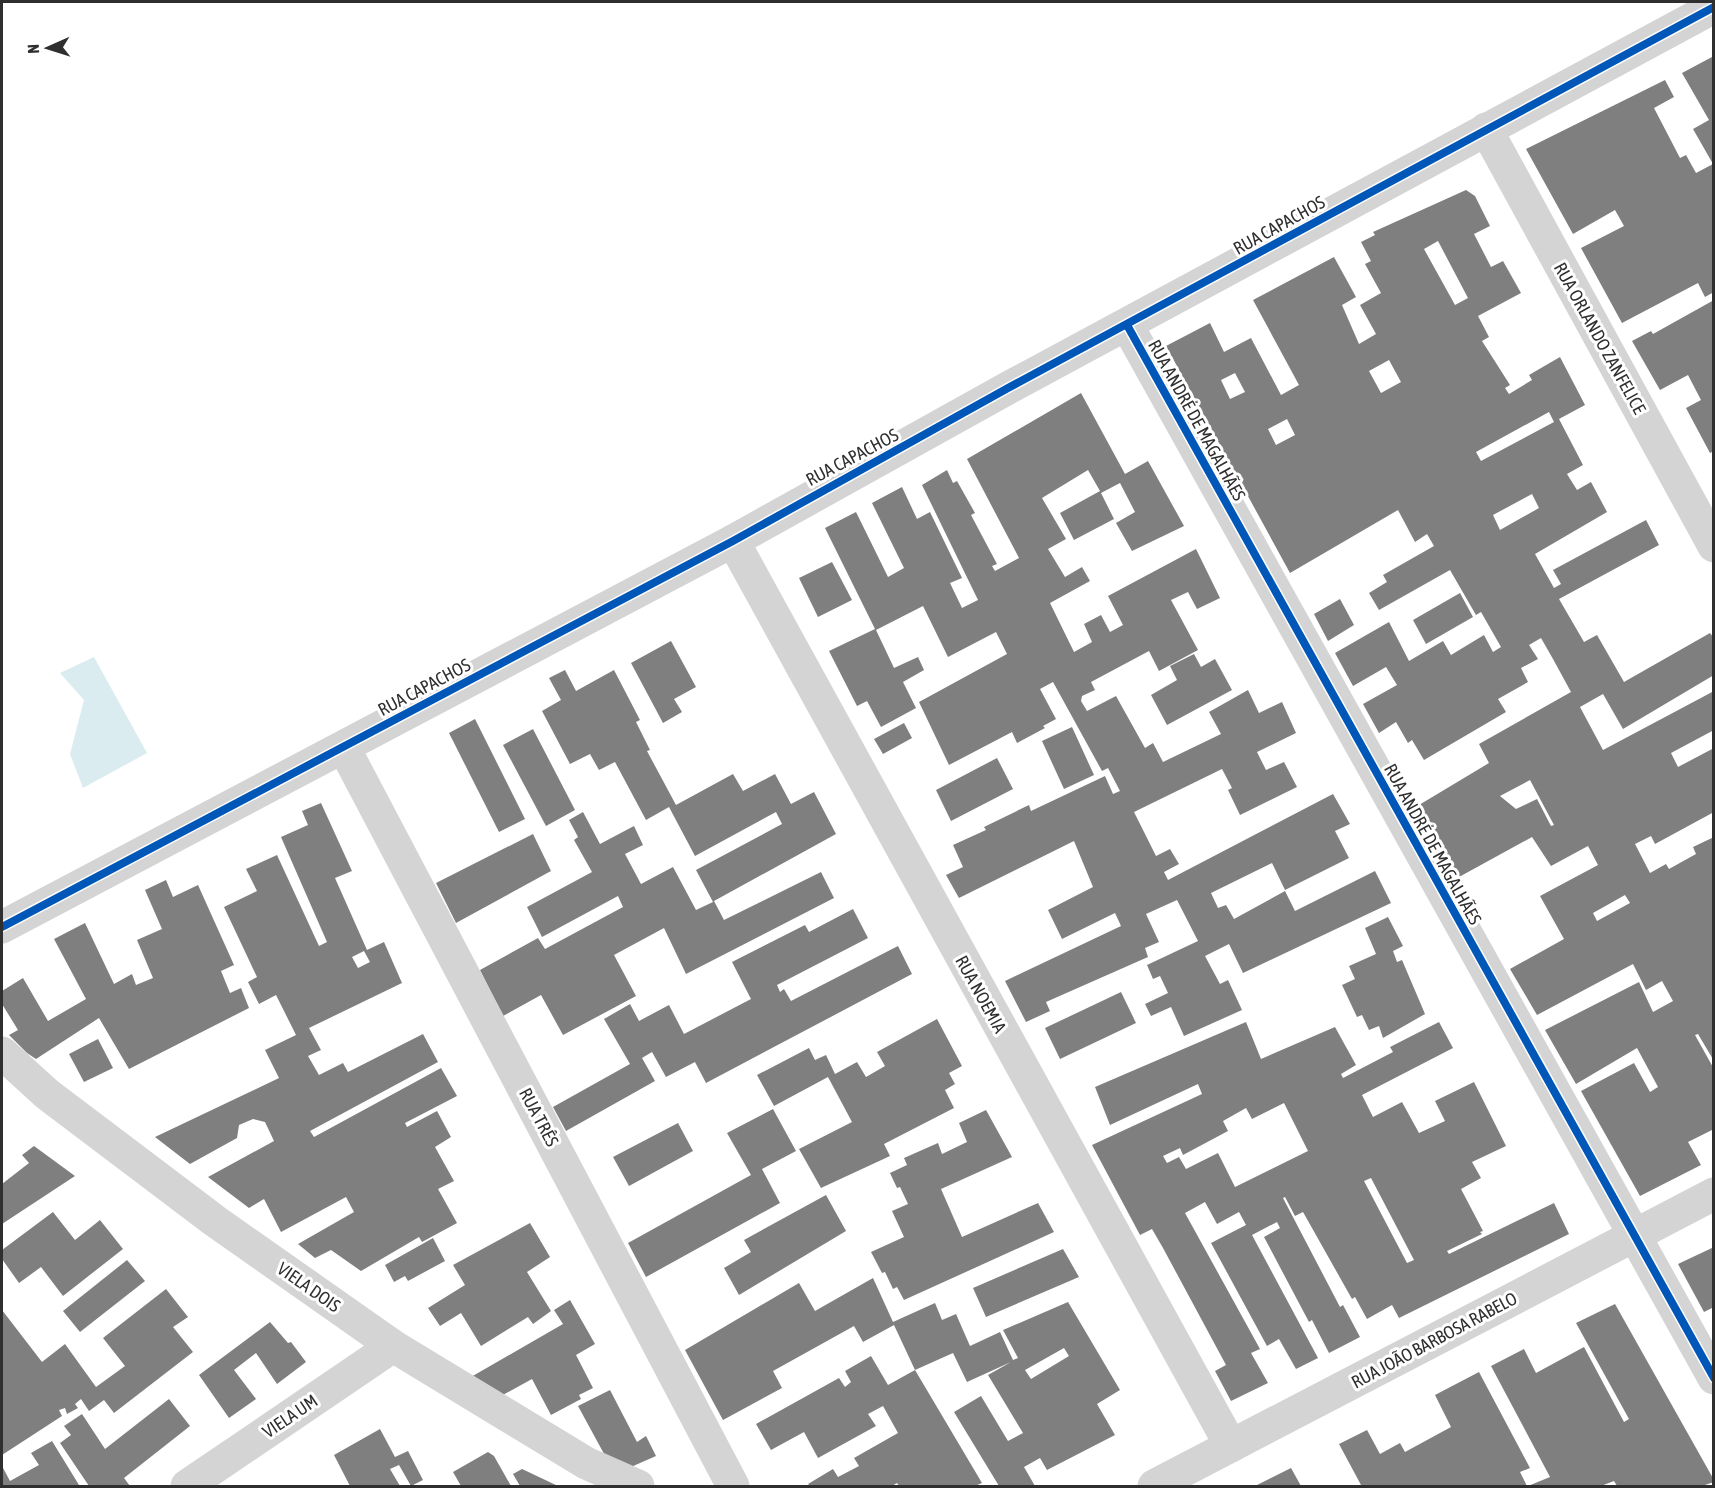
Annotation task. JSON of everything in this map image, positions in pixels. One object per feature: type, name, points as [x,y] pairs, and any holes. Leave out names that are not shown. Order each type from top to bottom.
[{"type":"street","name":"RUA CAPACHOS","points":[[2,927],[733,541],[1008,388],[1713,7]]},
{"type":"street","name":"RUA ORLANDO ZANFELICE","points":[[1486,129],[1713,546]]},
{"type":"street","name":"RUA ANDRÉ DE MAGALHÃES","points":[[1126,325],[1713,1378]]},
{"type":"street","name":"RUA NOEMIA","points":[[733,541],[1232,1446]]},
{"type":"street","name":"RUA TRÊS","points":[[344,748],[733,1486]]},
{"type":"street","name":"VIELA DOIS","points":[[2,1053],[47,1094],[206,1214],[393,1346],[586,1463],[638,1486]]},
{"type":"street","name":"RUA JOÃO BARBOSA RABELO","points":[[1154,1486],[1713,1194]]},
{"type":"street","name":"VIELA UM","points":[[187,1486],[393,1346]]},
{"type":"shaded area","points":[[94,657],[147,753],[83,788],[70,754],[84,700],[60,673]]},
{"type":"building","points":[[1712,57],[1714,59],[1714,292],[1705,297],[1698,283],[1622,323],[1581,248],[1624,226],[1615,210],[1573,234],[1526,149],[1665,80],[1674,97],[1654,108],[1680,158],[1686,155],[1696,173],[1713,164],[1693,129],[1709,120],[1682,73]]},
{"type":"building","points":[[1466,190],[1475,196],[1490,226],[1474,234],[1491,267],[1503,261],[1521,293],[1478,316],[1489,337],[1482,341],[1510,385],[1505,388],[1509,394],[1532,380],[1529,375],[1560,357],[1585,405],[1559,419],[1583,465],[1567,474],[1577,490],[1591,482],[1607,512],[1535,554],[1554,588],[1561,584],[1553,570],[1646,520],[1659,545],[1559,599],[1584,642],[1597,635],[1624,682],[1710,633],[1714,638],[1714,675],[1623,729],[1603,694],[1580,707],[1603,750],[1714,691],[1714,730],[1671,753],[1678,767],[1714,748],[1714,812],[1655,844],[1651,836],[1635,844],[1650,873],[1666,864],[1669,869],[1696,854],[1693,847],[1714,837],[1714,1061],[1698,1034],[1695,1035],[1714,1069],[1714,1129],[1688,1142],[1701,1165],[1640,1196],[1581,1091],[1634,1063],[1650,1092],[1658,1087],[1637,1048],[1576,1084],[1545,1030],[1639,982],[1653,1012],[1673,1001],[1662,981],[1646,990],[1633,964],[1537,1015],[1510,969],[1564,939],[1540,896],[1598,865],[1588,846],[1551,866],[1532,837],[1459,877],[1419,805],[1489,763],[1479,744],[1571,692],[1553,659],[1541,638],[1529,645],[1538,659],[1521,668],[1528,682],[1498,699],[1506,712],[1424,760],[1412,740],[1408,743],[1396,722],[1379,733],[1363,704],[1397,685],[1386,667],[1353,686],[1335,653],[1389,622],[1409,661],[1443,641],[1451,655],[1484,635],[1493,652],[1501,647],[1481,612],[1476,615],[1450,570],[1379,610],[1369,593],[1387,582],[1383,575],[1434,546],[1427,534],[1415,542],[1398,510],[1290,573],[1166,346],[1210,323],[1224,352],[1251,338],[1281,395],[1299,385],[1253,300],[1334,257],[1356,297],[1342,305],[1359,344],[1376,334],[1360,305],[1381,293],[1365,264],[1371,261],[1361,242],[1375,235],[1373,232]],"holes":[[[1438,241],[1468,298],[1455,305],[1424,249]],[[1389,360],[1401,382],[1381,393],[1369,371]],[[1235,373],[1245,392],[1230,399],[1221,380]],[[1549,412],[1554,422],[1481,461],[1476,452]],[[1287,419],[1295,435],[1276,445],[1268,429]],[[1532,494],[1539,508],[1500,530],[1493,515]],[[1530,780],[1554,825],[1551,826],[1537,799],[1516,809],[1500,796]],[[1625,895],[1630,903],[1597,921],[1593,913]]]},
{"type":"building","points":[[1714,300],[1714,451],[1710,453],[1686,408],[1701,400],[1688,375],[1660,390],[1632,341],[1651,331],[1653,334]]},
{"type":"building","points":[[1081,393],[1125,474],[1148,461],[1184,526],[1132,551],[1116,523],[1135,512],[1120,483],[1101,493],[1114,519],[1074,540],[1060,513],[1100,491],[1088,470],[1042,498],[1066,539],[1048,549],[1065,577],[1082,567],[1090,581],[1050,603],[1074,652],[1092,642],[1084,624],[1101,615],[1110,632],[1123,625],[1108,596],[1196,549],[1220,598],[1197,609],[1188,592],[1171,600],[1198,650],[1159,671],[1149,651],[1091,682],[1095,690],[1082,696],[1081,701],[1087,711],[1116,696],[1145,748],[1153,743],[1163,762],[1221,734],[1209,712],[1248,690],[1259,713],[1282,702],[1296,733],[1257,752],[1266,770],[1284,762],[1297,787],[1240,815],[1228,790],[1232,788],[1222,769],[1134,812],[1156,856],[1170,849],[1179,864],[1164,872],[1168,880],[1333,794],[1350,824],[1335,831],[1349,858],[1285,890],[1272,863],[1211,893],[1218,908],[1226,905],[1234,919],[1285,891],[1295,911],[1375,871],[1391,903],[1243,973],[1229,944],[1205,956],[1220,984],[1228,980],[1242,1010],[1184,1036],[1171,1007],[1151,1016],[1145,1004],[1168,993],[1160,976],[1153,979],[1147,965],[1198,941],[1177,900],[1146,914],[1159,942],[1145,948],[1148,957],[1046,1002],[1050,1011],[1026,1022],[1005,981],[1121,926],[1115,913],[1062,939],[1048,910],[1093,887],[1074,841],[959,898],[946,875],[963,867],[953,845],[986,830],[984,827],[1029,805],[1031,811],[1105,776],[1113,794],[1120,791],[1108,768],[1102,771],[1053,682],[1040,689],[1056,719],[1043,726],[1045,728],[1017,743],[1012,732],[949,765],[919,702],[1007,654],[996,632],[948,657],[923,606],[876,630],[894,668],[918,657],[924,670],[903,682],[916,708],[881,727],[867,701],[857,706],[829,651],[875,629],[825,528],[856,512],[888,577],[904,568],[872,503],[902,487],[917,519],[930,512],[962,578],[950,583],[962,608],[978,600],[922,485],[947,470],[953,483],[957,481],[975,513],[971,515],[997,564],[992,566],[995,571],[1019,558],[967,459]]},
{"type":"building","points":[[832,562],[852,600],[818,617],[799,578]]},
{"type":"building","points":[[1460,593],[1473,617],[1426,644],[1413,620]]},
{"type":"building","points":[[1340,599],[1354,625],[1328,641],[1314,614]]},
{"type":"building","points":[[671,641],[696,687],[674,699],[682,712],[663,723],[631,663]]},
{"type":"building","points":[[1194,654],[1201,667],[1215,659],[1232,690],[1167,725],[1151,695],[1177,680],[1170,666]]},
{"type":"building","points":[[565,670],[576,691],[614,670],[640,720],[636,722],[650,750],[647,751],[676,805],[733,774],[743,791],[775,774],[791,804],[814,792],[836,834],[714,901],[724,920],[821,872],[834,898],[686,974],[664,928],[614,955],[636,996],[563,1035],[541,995],[503,1016],[480,970],[538,938],[545,949],[623,907],[618,896],[542,937],[527,907],[592,872],[574,840],[578,837],[569,820],[583,812],[600,844],[634,826],[643,845],[625,854],[641,884],[673,867],[696,910],[713,902],[696,870],[782,824],[776,812],[695,856],[669,807],[646,820],[615,762],[599,770],[590,754],[570,764],[542,711],[561,700],[549,678]]},
{"type":"building","points":[[475,719],[525,819],[499,832],[449,733]]},
{"type":"building","points":[[904,723],[912,738],[883,754],[874,739]]},
{"type":"building","points":[[1072,727],[1094,775],[1064,789],[1042,741]]},
{"type":"building","points":[[533,729],[575,810],[546,826],[503,745]]},
{"type":"building","points":[[997,758],[1013,789],[951,821],[936,790]]},
{"type":"building","points":[[321,803],[352,871],[335,878],[367,950],[384,942],[402,983],[309,1028],[321,1050],[308,1056],[319,1075],[343,1063],[348,1072],[423,1034],[438,1062],[310,1131],[314,1137],[441,1068],[457,1096],[405,1123],[407,1127],[437,1111],[451,1137],[435,1147],[454,1181],[438,1189],[457,1223],[422,1242],[419,1237],[361,1271],[331,1250],[315,1258],[298,1244],[354,1212],[346,1197],[281,1232],[264,1199],[249,1208],[208,1177],[274,1141],[265,1122],[253,1119],[239,1125],[237,1138],[190,1164],[155,1137],[279,1078],[265,1050],[296,1035],[276,995],[259,1004],[248,982],[257,977],[224,907],[257,891],[246,869],[277,855],[319,946],[327,942],[281,837],[308,825],[302,811]],"holes":[[[364,951],[370,962],[358,968],[352,957]]]},
{"type":"building","points":[[533,834],[551,871],[456,923],[436,883]]},
{"type":"building","points":[[166,880],[173,897],[198,885],[234,965],[221,971],[230,993],[241,988],[249,1008],[129,1069],[99,1018],[36,1059],[27,1053],[9,1035],[18,1030],[2,1004],[2,991],[23,978],[48,1021],[86,999],[54,939],[85,923],[114,984],[132,974],[136,985],[153,978],[137,940],[162,929],[145,890]]},
{"type":"building","points":[[853,909],[868,938],[777,985],[780,992],[784,989],[791,1001],[898,946],[912,974],[706,1083],[695,1062],[666,1077],[652,1052],[642,1058],[655,1081],[566,1131],[553,1107],[630,1064],[604,1019],[630,1004],[639,1021],[669,1005],[684,1034],[751,999],[732,962],[805,925],[809,932]]},
{"type":"building","points":[[1388,917],[1403,946],[1393,951],[1397,962],[1402,960],[1425,1014],[1383,1038],[1379,1026],[1369,1030],[1362,1015],[1357,1017],[1342,985],[1355,979],[1349,966],[1376,954],[1365,928]]},
{"type":"building","points":[[1121,992],[1136,1023],[1060,1059],[1045,1028]]},
{"type":"building","points":[[937,1019],[962,1066],[949,1073],[955,1084],[945,1090],[954,1108],[884,1144],[890,1156],[821,1188],[799,1149],[852,1122],[828,1077],[774,1106],[757,1075],[809,1048],[815,1060],[826,1055],[835,1074],[857,1062],[866,1077],[885,1066],[877,1052]]},
{"type":"building","points":[[1246,1022],[1261,1059],[1335,1027],[1356,1065],[1341,1074],[1343,1078],[1393,1052],[1390,1047],[1439,1022],[1453,1048],[1362,1095],[1373,1117],[1402,1102],[1419,1133],[1445,1121],[1435,1101],[1474,1082],[1506,1146],[1472,1162],[1481,1178],[1461,1189],[1483,1231],[1480,1232],[1482,1234],[1447,1251],[1449,1254],[1554,1203],[1569,1234],[1399,1318],[1392,1305],[1367,1319],[1355,1297],[1352,1299],[1303,1212],[1295,1216],[1285,1197],[1283,1198],[1340,1307],[1343,1305],[1360,1337],[1329,1353],[1312,1320],[1309,1322],[1264,1237],[1280,1228],[1277,1222],[1252,1235],[1318,1358],[1296,1369],[1279,1339],[1267,1346],[1211,1243],[1246,1225],[1239,1212],[1217,1224],[1205,1202],[1185,1213],[1260,1349],[1251,1353],[1268,1383],[1231,1401],[1215,1371],[1226,1365],[1163,1248],[1152,1229],[1140,1235],[1092,1145],[1202,1094],[1198,1084],[1110,1125],[1095,1087]],"holes":[[[1284,1103],[1308,1151],[1235,1187],[1218,1153],[1186,1169],[1179,1157],[1167,1163],[1163,1156],[1180,1148],[1183,1155],[1228,1131],[1223,1121],[1246,1108],[1252,1119]],[[1371,1178],[1414,1260],[1407,1263],[1364,1181]]]},
{"type":"building","points":[[98,1039],[113,1068],[84,1082],[69,1054]]},
{"type":"building","points":[[773,1109],[796,1151],[762,1169],[780,1203],[646,1277],[628,1243],[751,1175],[727,1133]]},
{"type":"building","points":[[986,1110],[1012,1157],[941,1189],[962,1237],[1038,1203],[1054,1232],[904,1300],[897,1287],[893,1289],[885,1272],[882,1273],[871,1252],[904,1237],[892,1211],[908,1204],[890,1173],[907,1165],[904,1158],[938,1143],[942,1154],[967,1142],[959,1123]]},
{"type":"building","points":[[678,1123],[693,1151],[629,1186],[613,1157]]},
{"type":"building","points":[[34,1146],[75,1176],[2,1224],[2,1184],[29,1163],[22,1155]]},
{"type":"building","points":[[826,1195],[846,1231],[739,1295],[724,1268],[751,1252],[744,1240]]},
{"type":"building","points":[[53,1212],[75,1240],[100,1220],[123,1249],[63,1296],[41,1267],[19,1283],[2,1259],[2,1250]]},
{"type":"building","points":[[530,1223],[550,1257],[527,1272],[551,1311],[533,1324],[528,1317],[481,1346],[461,1313],[440,1326],[428,1308],[465,1285],[453,1265]]},
{"type":"building","points":[[433,1238],[445,1261],[408,1281],[405,1276],[394,1282],[385,1265]]},
{"type":"building","points":[[1714,1247],[1714,1307],[1704,1312],[1678,1264]]},
{"type":"building","points":[[1063,1249],[1079,1277],[986,1317],[973,1288]]},
{"type":"building","points":[[127,1260],[145,1281],[80,1332],[63,1311]]},
{"type":"building","points":[[873,1278],[893,1322],[935,1303],[942,1320],[956,1314],[970,1346],[1000,1332],[1013,1360],[1018,1358],[1003,1330],[1068,1302],[1120,1390],[1097,1404],[1115,1435],[1047,1470],[1040,1458],[1024,1467],[1035,1486],[999,1486],[954,1412],[981,1396],[1008,1441],[1023,1433],[988,1375],[1011,1362],[967,1382],[953,1353],[915,1370],[894,1325],[863,1342],[854,1326],[773,1371],[782,1388],[723,1420],[685,1350],[799,1283],[815,1311]],"holes":[[[1064,1348],[1069,1356],[1031,1379],[1025,1370]]]},
{"type":"building","points":[[166,1289],[188,1317],[173,1327],[193,1352],[114,1413],[104,1400],[89,1411],[81,1399],[75,1404],[78,1408],[67,1414],[65,1408],[59,1410],[62,1416],[2,1455],[2,1310],[42,1362],[65,1344],[96,1387],[125,1366],[103,1338]]},
{"type":"building","points":[[570,1300],[595,1344],[576,1355],[593,1388],[579,1395],[581,1399],[551,1415],[532,1379],[501,1396],[471,1377],[563,1324],[554,1310]]},
{"type":"building","points":[[1615,1304],[1714,1482],[1702,1486],[1617,1486],[1614,1481],[1601,1486],[1528,1486],[1550,1477],[1491,1366],[1524,1349],[1536,1373],[1584,1347],[1624,1422],[1629,1419],[1576,1323]]},
{"type":"building","points":[[270,1322],[288,1343],[291,1342],[306,1362],[277,1384],[256,1353],[234,1370],[256,1399],[229,1418],[199,1375]]},
{"type":"building","points":[[871,1356],[888,1385],[915,1370],[982,1483],[975,1486],[899,1486],[897,1483],[892,1486],[810,1486],[808,1484],[833,1469],[838,1477],[859,1466],[854,1458],[898,1433],[883,1406],[868,1414],[876,1426],[818,1458],[804,1432],[771,1450],[756,1424],[839,1378],[845,1387],[851,1382],[845,1371]]},
{"type":"building","points":[[1479,1372],[1530,1468],[1520,1472],[1527,1486],[1359,1486],[1361,1485],[1339,1444],[1367,1430],[1380,1454],[1400,1443],[1405,1452],[1451,1427],[1435,1395]]},
{"type":"building","points":[[610,1390],[637,1442],[646,1436],[656,1456],[615,1474],[578,1406]]},
{"type":"building","points":[[169,1399],[190,1426],[124,1478],[130,1486],[89,1486],[60,1443],[71,1435],[64,1426],[82,1414],[105,1449]]},
{"type":"building","points":[[380,1429],[395,1457],[408,1451],[423,1480],[411,1486],[399,1465],[390,1469],[400,1486],[350,1486],[334,1455]]},
{"type":"building","points":[[52,1441],[79,1485],[2,1486],[2,1466],[10,1481],[39,1465],[31,1453]]},
{"type":"building","points":[[488,1452],[494,1456],[511,1486],[461,1486],[453,1472]]},
{"type":"building","points":[[1291,1468],[1301,1486],[1255,1486]]},
{"type":"building","points":[[522,1469],[558,1486],[520,1486],[513,1474]]},
{"type":"cycle path","points":[[2,927],[733,541],[1008,388],[1714,7]]},
{"type":"cycle path","points":[[1127,325],[1714,1378]]}]
